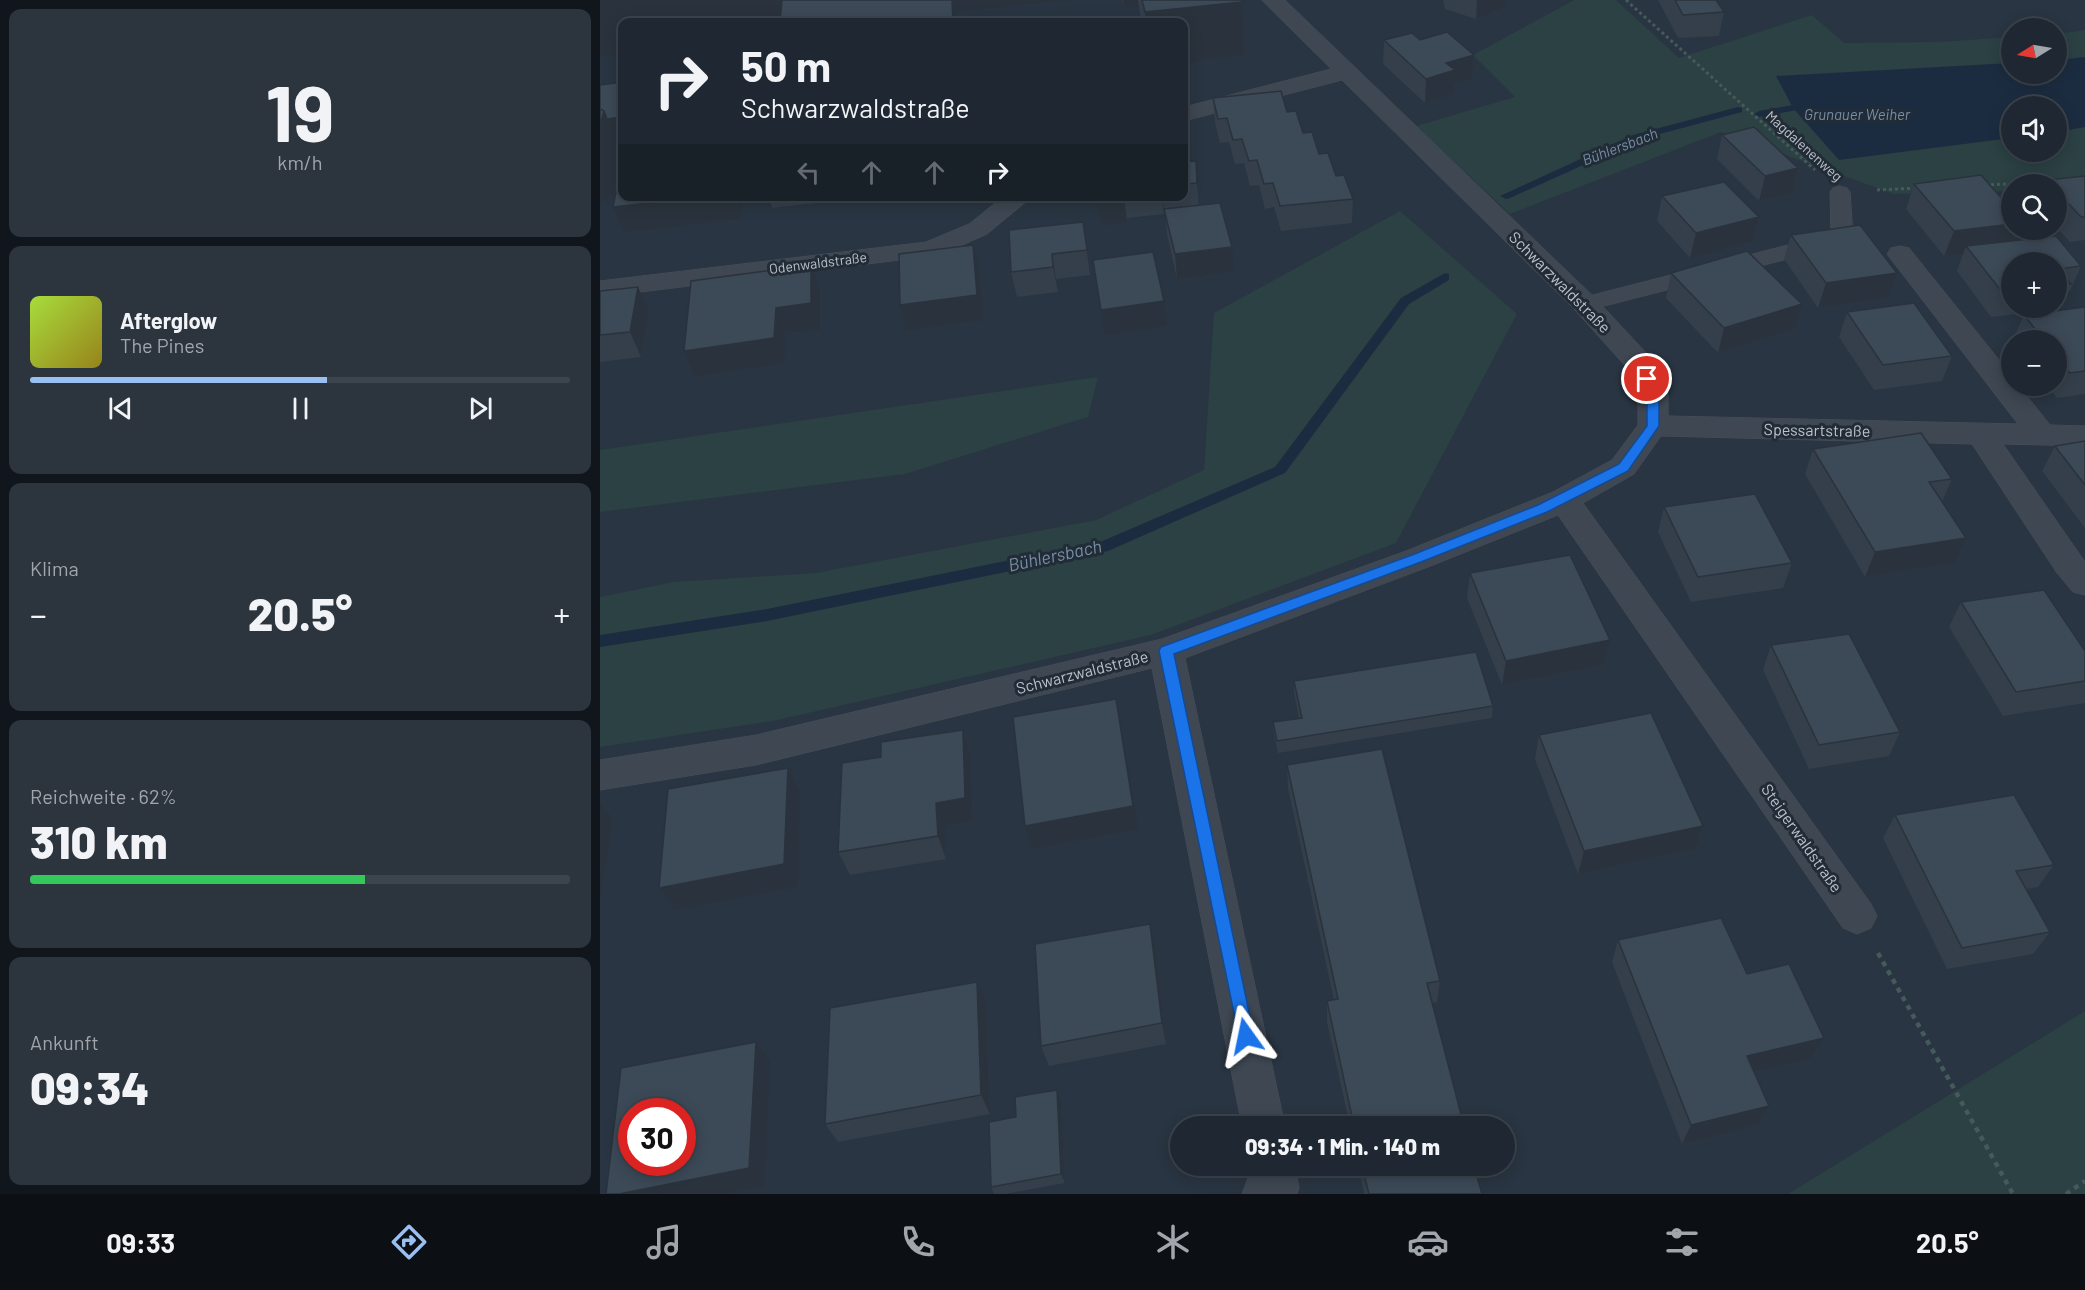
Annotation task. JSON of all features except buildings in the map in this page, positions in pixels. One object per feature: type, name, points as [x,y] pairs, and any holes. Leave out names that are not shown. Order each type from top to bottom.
[{"type":"street","name":"Schwarzwaldstraße","points":[[600,775],[756,750],[1166,651],[1417,559],[1563,500],[1623,468],[1653,426],[1653,394],[1640,364],[1585,304],[1344,73],[1273,0]]},
{"type":"street","points":[[1188,113],[1344,73]]},
{"type":"street","name":"Odenwaldstraße","points":[[600,289],[931,249],[978,230],[1016,201]]},
{"type":"street","points":[[1900,254],[2042,435]]},
{"type":"street","name":"Spessartstraße","points":[[1653,426],[2085,436]]},
{"type":"street","points":[[1981,434],[2068,565],[2085,583]]},
{"type":"street","name":"Steigerwaldstraße","points":[[1563,500],[1857,916]]},
{"type":"street","points":[[1166,651],[1262,1116]]},
{"type":"street","points":[[1264,1194],[1277,1188],[1275,1176]]},
{"type":"lane","points":[[1585,304],[1842,238],[1839,192]]},
{"type":"path","name":"Magdalenenweg","points":[[1626,0],[1839,192],[1921,188]]},
{"type":"path","points":[[1980,185],[2001,184]]},
{"type":"path","points":[[1857,916],[2013,1194]]},
{"type":"path","points":[[2066,1194],[2085,1180]]},
{"type":"green space","points":[[1574,0],[1616,0],[1679,58],[1812,15],[1844,43],[1938,42],[2001,38],[2001,84],[2067,84],[2067,33],[2085,30],[2085,189],[2067,186],[2067,174],[2001,174],[2001,191],[1894,194],[1721,132],[1510,214],[1416,126],[1515,97],[1473,55]]},
{"type":"green space","points":[[1400,211],[1517,314],[1396,543],[1151,635],[773,721],[600,747],[600,597],[673,582],[816,573],[1096,520],[1204,470],[1214,313]]},
{"type":"green space","points":[[1098,377],[1088,417],[905,474],[600,512],[600,450]]},
{"type":"green space","points":[[2085,1011],[2085,1194],[1788,1194]]},
{"type":"water","name":"Grunauer Weiher","points":[[2085,57],[2085,127],[2067,130],[2067,96],[2001,96],[2001,139],[1839,160],[1793,108],[1776,76],[2001,64],[2001,84],[2067,84],[2067,59]]},
{"type":"waterway","name":"Bühlersbach","points":[[1759,114],[1793,108]]},
{"type":"waterway","name":"Bühlersbach","points":[[1506,196],[1637,137],[1738,110]]},
{"type":"waterway","name":"Bühlersbach","points":[[600,641],[767,615],[1103,547],[1280,470],[1405,301],[1445,277]]},
{"type":"route","points":[[1246,1036],[1166,651],[1417,559],[1563,500],[1623,468],[1653,426],[1653,394],[1647,379]]}]
